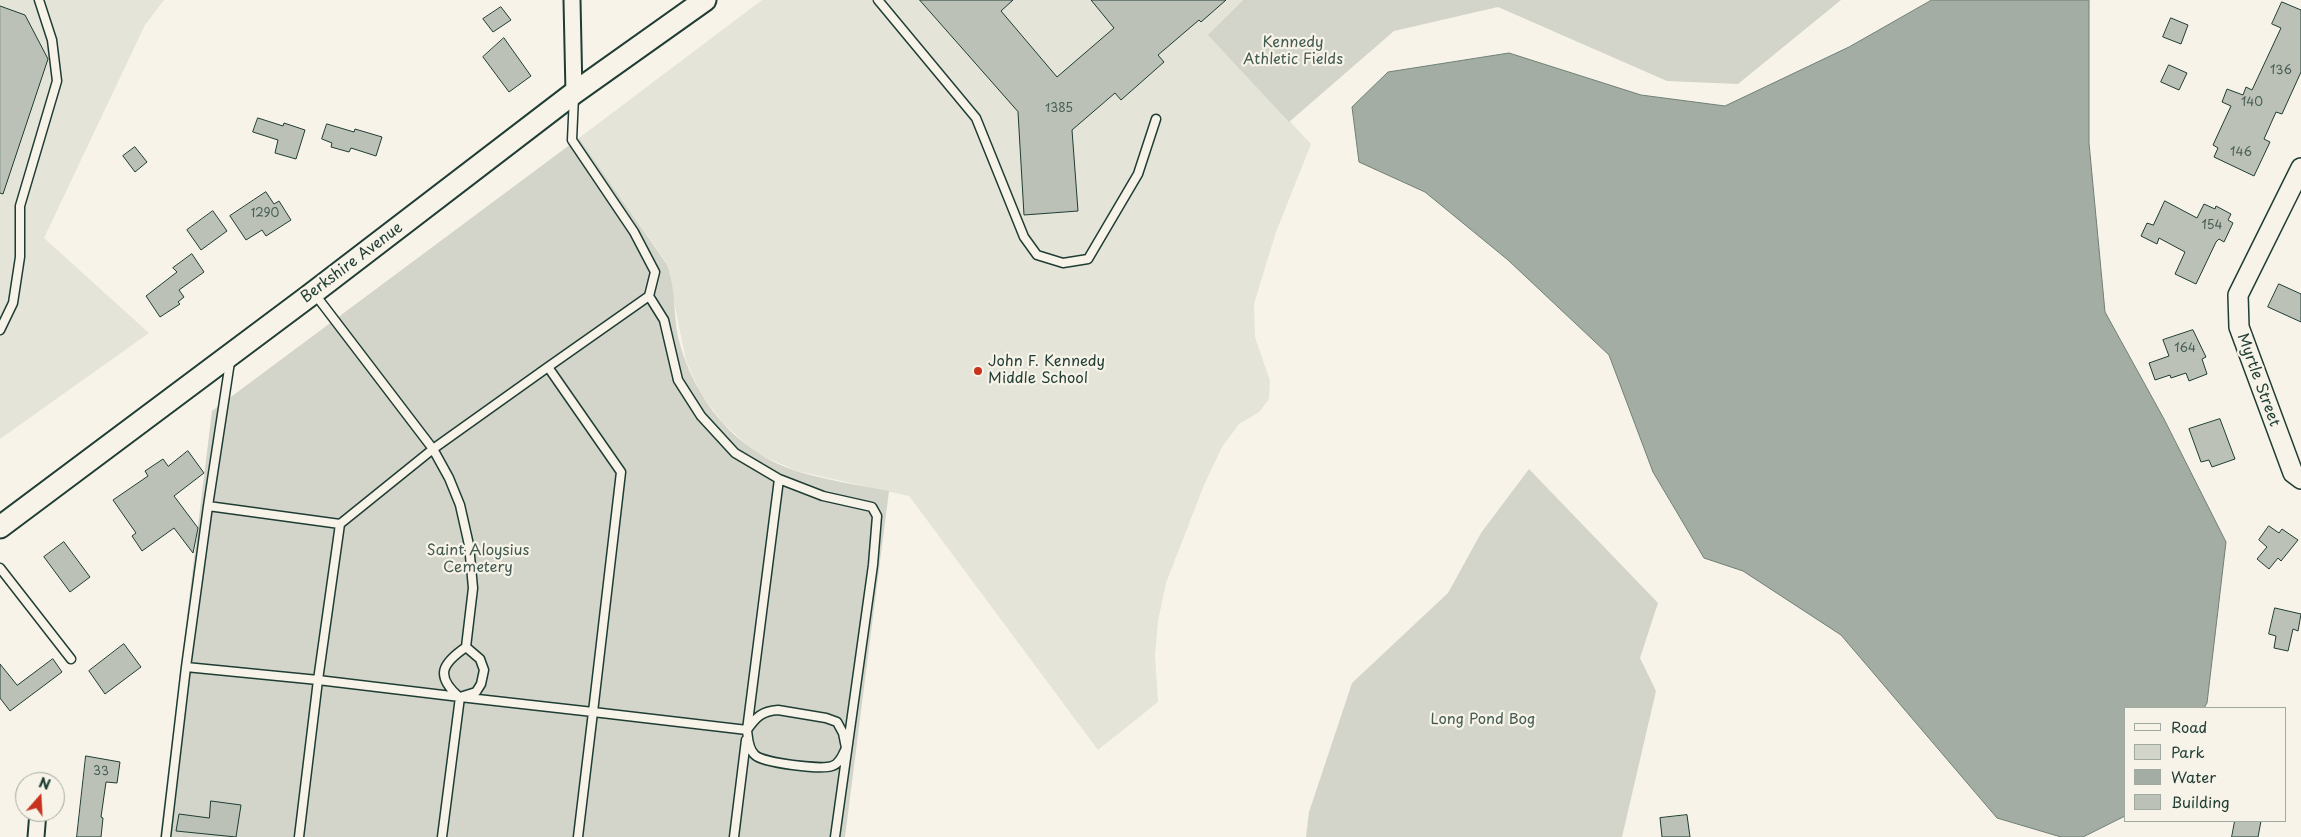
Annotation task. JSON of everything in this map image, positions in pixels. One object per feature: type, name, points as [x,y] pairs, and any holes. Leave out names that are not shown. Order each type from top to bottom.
[{"type":"main road","name":"Berkshire Avenue","points":[[0,526],[314,293],[574,93],[705,0]]},
{"type":"street","points":[[572,0],[574,93]]},
{"type":"street","name":"Myrtle Street","points":[[2301,168],[2238,295],[2239,327],[2293,472],[2301,479]]},
{"type":"street","points":[[36,837],[37,822]]},
{"type":"lane","points":[[0,330],[13,303],[19,266],[20,206],[57,81],[52,40],[39,0]]},
{"type":"lane","points":[[878,0],[976,118],[1024,237],[1037,255],[1063,264],[1088,259],[1138,174],[1156,119]]},
{"type":"lane","points":[[299,837],[318,680],[340,524],[433,449],[649,296],[655,272],[634,232],[572,140],[574,93]]},
{"type":"lane","points":[[314,293],[433,449],[460,506],[469,545],[473,588],[466,647],[449,659],[444,672],[447,686],[460,697]]},
{"type":"lane","points":[[649,296],[664,320],[678,380],[701,416],[735,453],[779,479],[823,496],[872,507],[877,516],[873,564],[835,837]]},
{"type":"lane","points":[[166,837],[186,667],[231,354]]},
{"type":"lane","points":[[548,367],[621,472],[578,837]]},
{"type":"lane","points":[[734,837],[779,479]]},
{"type":"lane","points":[[208,506],[340,524]]},
{"type":"lane","points":[[0,568],[71,659]]},
{"type":"lane","points":[[460,697],[476,692],[481,684],[484,670],[480,659],[466,647]]},
{"type":"lane","points":[[186,667],[318,680],[747,730]]},
{"type":"lane","points":[[442,837],[460,697]]},
{"type":"lane","points":[[778,710],[826,718],[837,722],[843,733],[846,748],[838,763],[831,767],[766,761],[757,757],[750,750],[747,730],[756,716],[766,711],[778,710]]},
{"type":"shaded area","points":[[0,0],[164,0],[145,25],[44,238],[149,333],[0,439]]},
{"type":"shaded area","name":"John F. Kennedy Middle School","points":[[762,0],[1243,0],[1209,35],[1311,144],[1276,232],[1254,304],[1255,337],[1270,381],[1269,399],[1259,412],[1239,424],[1222,447],[1204,485],[1166,583],[1158,621],[1155,656],[1158,702],[1098,750],[909,496],[797,471],[756,453],[723,423],[701,394],[686,361],[666,262],[579,138]]},
{"type":"green space","name":"Kennedy Athletic Fields","points":[[1243,0],[1841,0],[1738,84],[1667,81],[1498,7],[1394,31],[1289,122],[1208,35]]},
{"type":"green space","name":"Saint Aloysius Cemetery","points":[[579,138],[666,263],[673,290],[676,328],[685,359],[694,381],[720,419],[736,436],[774,462],[807,474],[889,491],[845,837],[160,837],[212,411]]},
{"type":"green space","name":"Long Pond Bog","points":[[1529,469],[1658,603],[1640,658],[1656,691],[1622,837],[1306,837],[1309,812],[1352,683],[1448,593],[1481,533]]},
{"type":"water","points":[[1932,0],[2089,0],[2089,143],[2105,312],[2164,419],[2226,542],[2207,703],[2205,707],[2124,707],[2124,816],[2083,837],[2061,837],[1997,818],[1841,635],[1743,571],[1704,558],[1653,472],[1609,355],[1508,260],[1425,192],[1359,162],[1352,107],[1388,72],[1509,53],[1641,95],[1725,106],[1849,47]]},
{"type":"building","points":[[920,0],[1013,0],[1001,11],[1057,77],[1114,28],[1091,0],[1226,0],[1158,55],[1164,62],[1121,100],[1115,93],[1072,130],[1078,211],[1024,215],[1018,112]]},
{"type":"building","points":[[2282,2],[2301,10],[2301,72],[2282,114],[2276,112],[2264,139],[2270,142],[2254,176],[2214,157],[2218,148],[2213,145],[2231,106],[2222,102],[2227,89],[2243,95],[2246,87],[2252,90],[2281,28],[2272,24]]},
{"type":"building","points":[[0,6],[25,15],[48,59],[3,194],[0,193]]},
{"type":"building","points":[[501,7],[511,20],[493,32],[483,19]]},
{"type":"building","points":[[2171,18],[2188,25],[2181,44],[2163,37]]},
{"type":"building","points":[[504,38],[531,76],[509,92],[483,57]]},
{"type":"building","points":[[2169,65],[2187,73],[2179,90],[2161,82]]},
{"type":"building","points":[[258,118],[283,126],[284,123],[305,130],[296,159],[275,153],[278,140],[253,132]]},
{"type":"building","points":[[327,124],[354,132],[355,129],[382,137],[376,156],[351,148],[349,152],[331,147],[332,143],[322,139]]},
{"type":"building","points":[[135,147],[147,162],[135,172],[123,156]]},
{"type":"building","points":[[266,192],[274,204],[279,201],[291,220],[266,236],[262,230],[246,240],[230,216]]},
{"type":"building","points":[[2165,201],[2197,218],[2204,204],[2215,209],[2216,206],[2231,214],[2228,220],[2233,223],[2224,242],[2219,239],[2216,242],[2196,284],[2175,274],[2185,252],[2159,238],[2157,244],[2141,236],[2147,223],[2153,225]]},
{"type":"building","points":[[213,211],[227,231],[201,250],[187,230]]},
{"type":"building","points":[[192,254],[204,272],[179,290],[184,297],[178,302],[180,304],[160,317],[146,296],[177,272],[173,268]]},
{"type":"building","points":[[2279,284],[2301,294],[2301,322],[2268,307]]},
{"type":"building","points":[[2193,330],[2206,357],[2202,359],[2207,374],[2189,381],[2186,373],[2171,378],[2170,375],[2155,380],[2149,363],[2169,356],[2163,340]]},
{"type":"building","points":[[2220,419],[2235,459],[2212,467],[2209,460],[2201,462],[2189,429]]},
{"type":"building","points":[[188,451],[204,473],[174,496],[198,528],[193,553],[174,528],[142,551],[132,536],[136,533],[113,500],[148,476],[145,471],[163,459],[168,466]]},
{"type":"building","points":[[2269,526],[2279,533],[2282,529],[2298,540],[2281,561],[2278,558],[2269,569],[2257,559],[2267,547],[2259,540]]},
{"type":"building","points":[[64,542],[90,577],[70,592],[44,557]]},
{"type":"building","points":[[2275,608],[2301,614],[2298,631],[2293,629],[2288,651],[2274,648],[2276,636],[2269,634]]},
{"type":"building","points":[[124,644],[141,667],[105,694],[89,671]]},
{"type":"building","points":[[53,659],[62,672],[10,711],[0,698],[0,664],[17,685]]},
{"type":"building","points":[[86,756],[120,762],[117,783],[106,782],[101,817],[103,818],[101,837],[77,837]]},
{"type":"building","points":[[211,801],[241,805],[236,837],[176,831],[179,814],[209,818]]},
{"type":"building","points":[[1687,815],[1690,837],[1662,837],[1660,818]]},
{"type":"building","points":[[2235,822],[2261,822],[2258,837],[2232,837]]},
{"type":"place","name":"John F. Kennedy Middle School","points":[[978,371]]}]
